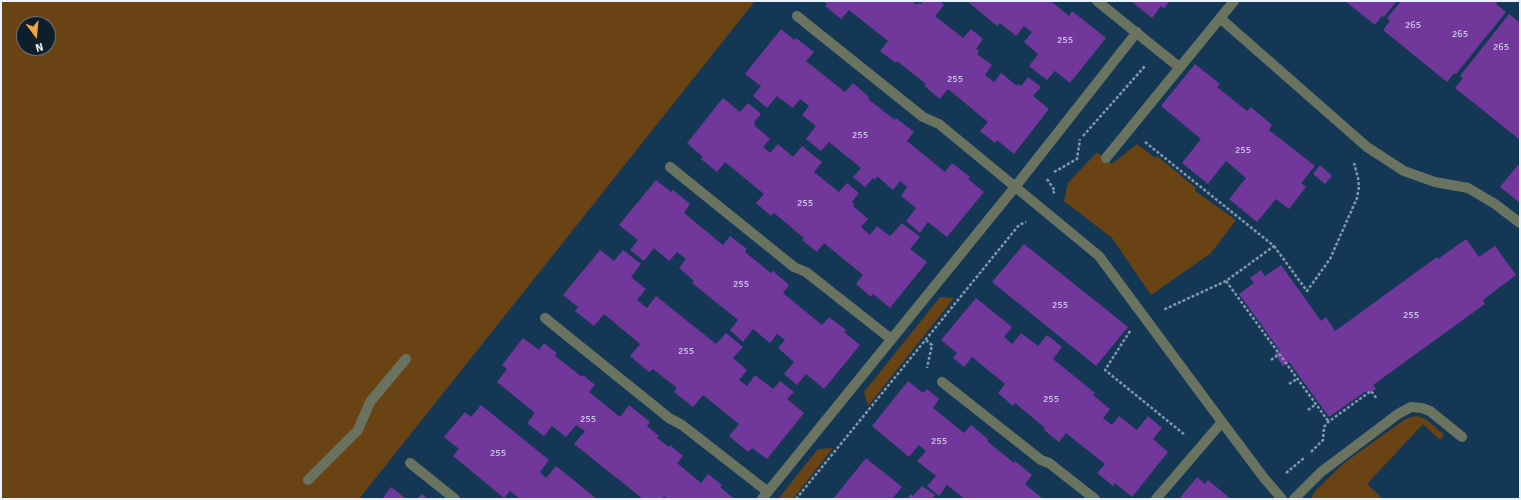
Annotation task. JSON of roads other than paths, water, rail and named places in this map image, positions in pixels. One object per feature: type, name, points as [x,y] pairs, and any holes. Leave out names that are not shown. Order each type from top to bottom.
[{"type":"lane","points":[[1097,1],[1137,32],[1179,68]]},
{"type":"lane","points":[[1106,158],[1234,1]]},
{"type":"lane","points":[[796,16],[922,118],[939,124],[1043,210],[1092,248],[1102,258],[1222,422],[1282,499]]},
{"type":"lane","points":[[1220,18],[1367,148],[1404,171],[1435,182],[1468,188],[1495,204],[1520,223]]},
{"type":"lane","points":[[545,318],[669,418],[682,425],[765,496],[1015,187],[1137,32]]},
{"type":"lane","points":[[670,167],[794,267],[806,272],[891,339]]},
{"type":"lane","points":[[308,480],[358,430],[370,402],[406,359]]},
{"type":"lane","points":[[942,382],[1041,460],[1049,463],[1095,499]]},
{"type":"lane","points":[[1294,499],[1321,472],[1398,414],[1411,407],[1422,408],[1430,411],[1462,438]]},
{"type":"lane","points":[[1156,499],[1222,422]]},
{"type":"lane","points":[[410,463],[455,499]]}]
